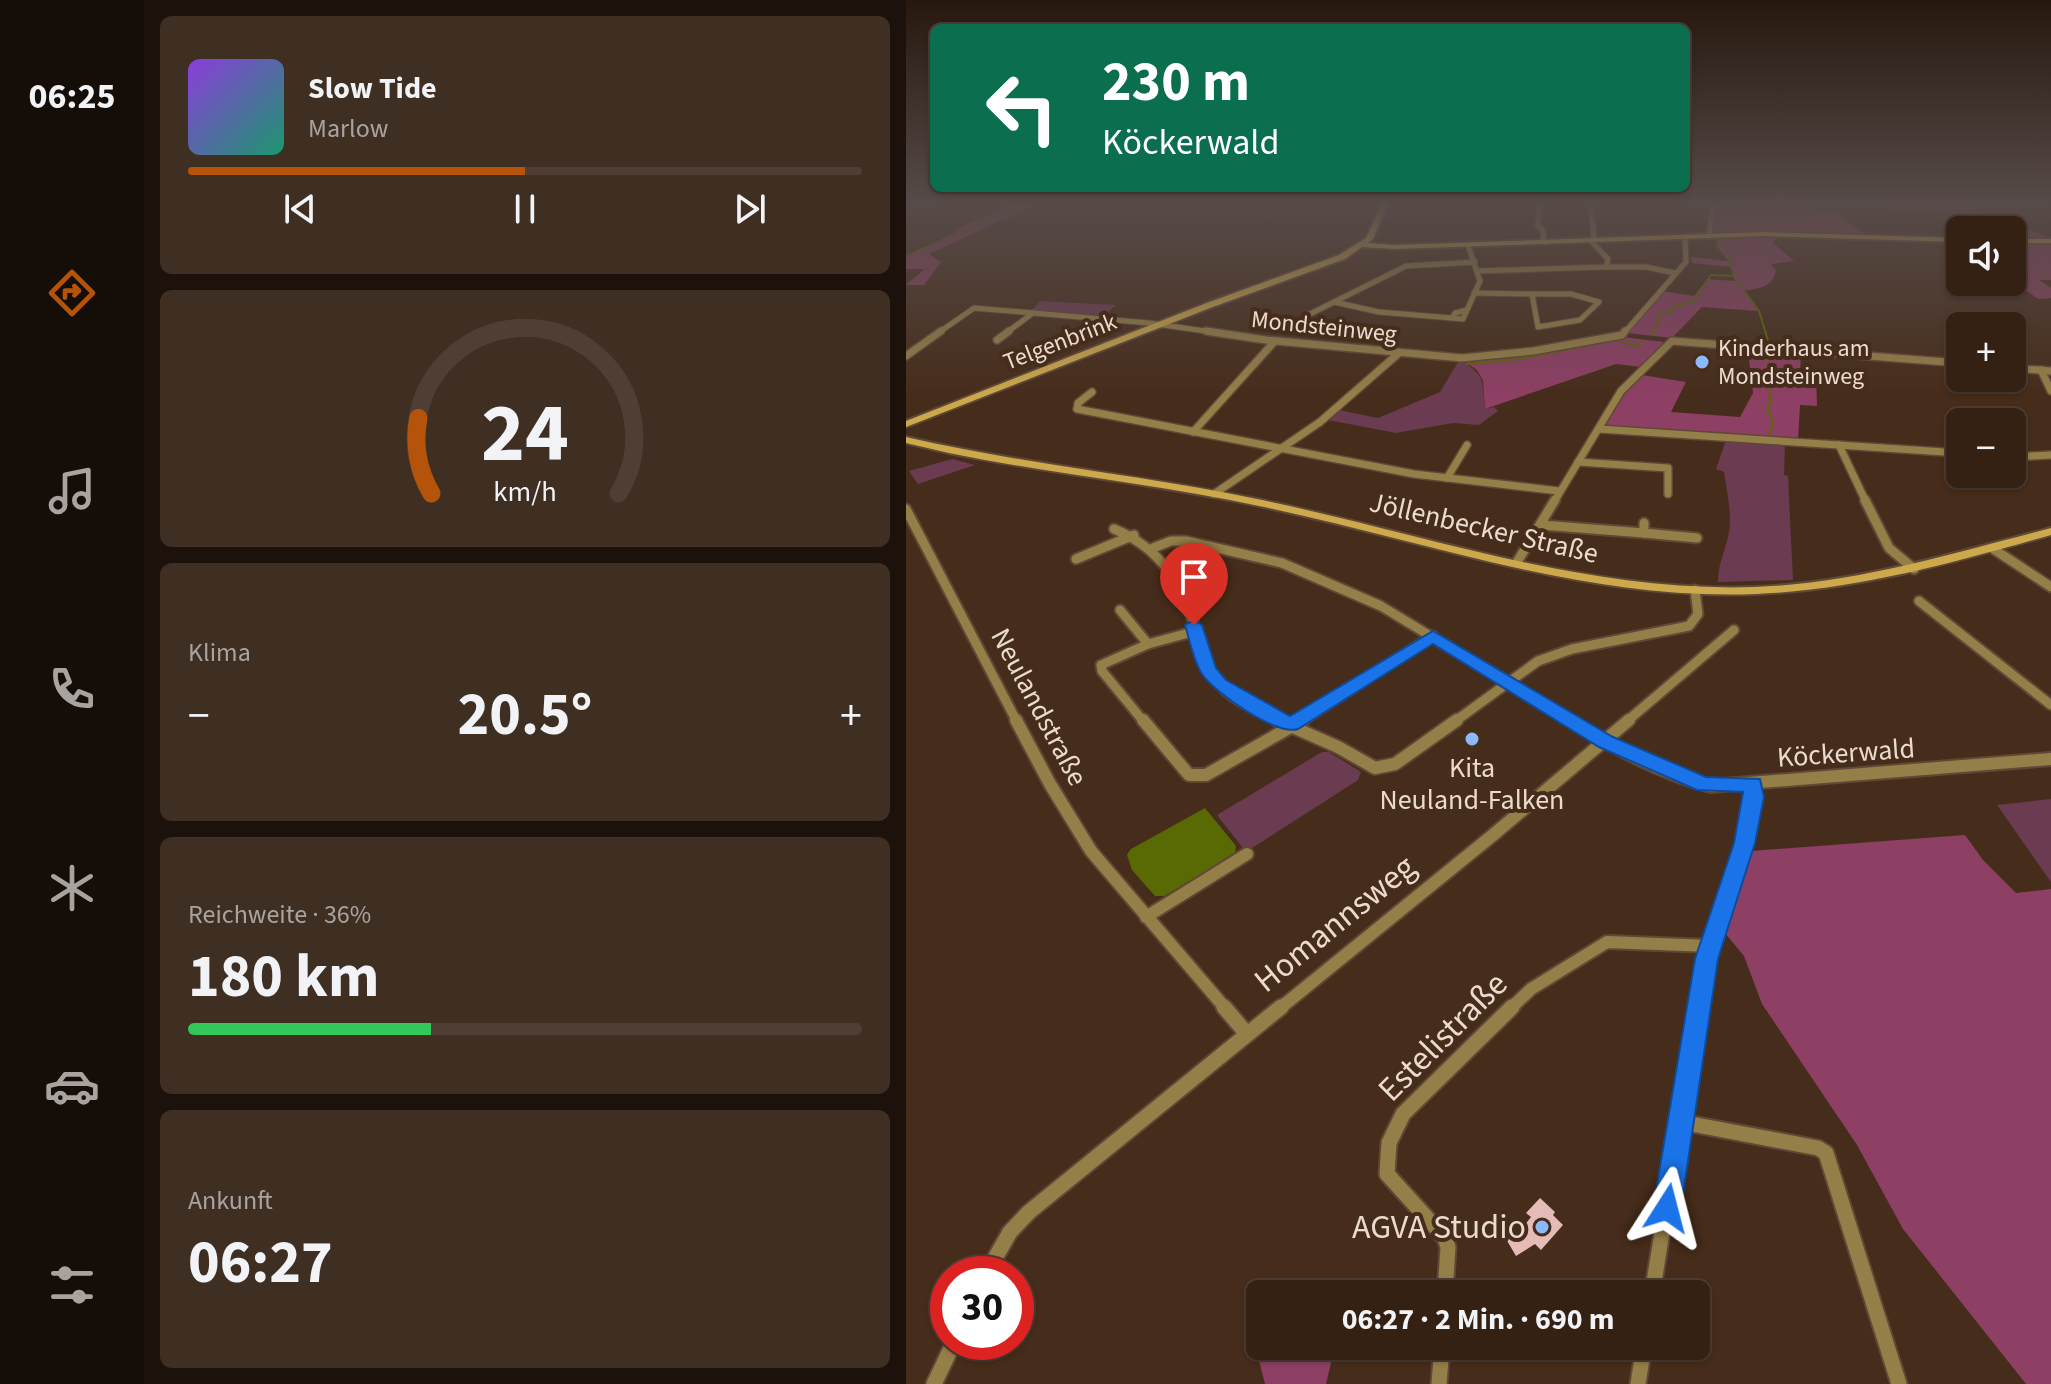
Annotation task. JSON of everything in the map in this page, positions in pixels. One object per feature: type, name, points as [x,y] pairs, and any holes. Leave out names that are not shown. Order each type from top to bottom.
[{"type":"street","name":"Telgenbrink","points":[[906,424],[1159,324],[1314,268]]},
{"type":"street","points":[[1308,315],[1403,268]]},
{"type":"street","points":[[1334,302],[1370,311],[1452,318],[1455,313],[1467,310],[1480,281],[1477,268]]},
{"type":"street","points":[[1478,271],[1602,268]]},
{"type":"street","points":[[1649,268],[1675,273],[1679,268]]},
{"type":"street","name":"Mondsteinweg","points":[[918,348],[974,308],[1159,324],[1275,341],[1399,353],[1458,358],[1498,356],[1622,335],[1675,273]]},
{"type":"street","points":[[1474,293],[1571,294],[1599,302],[1580,320],[1538,327],[1532,294]]},
{"type":"street","points":[[997,340],[1033,313]]},
{"type":"street","points":[[1193,432],[1275,341]]},
{"type":"street","points":[[1517,562],[1621,391],[1672,341],[1946,362]]},
{"type":"street","points":[[906,347],[918,348]]},
{"type":"street","points":[[906,356],[918,348]]},
{"type":"street","points":[[1214,494],[1331,413],[1399,353]]},
{"type":"street","points":[[2026,369],[2051,371]]},
{"type":"street","points":[[2041,370],[2051,391]]},
{"type":"street","points":[[1092,392],[1078,403],[1077,409],[1447,478],[1559,491]]},
{"type":"street","points":[[1599,429],[1946,452]]},
{"type":"street","name":"Jöllenbecker Straße","points":[[906,440],[1021,464],[1214,494],[1328,517],[1517,562],[1635,585],[1695,590],[1803,586],[1914,569],[2051,531]]},
{"type":"street","points":[[1447,478],[1467,445]]},
{"type":"street","points":[[1839,445],[1889,548],[1914,569]]},
{"type":"street","points":[[2026,456],[2051,455]]},
{"type":"street","points":[[1578,462],[1668,468],[1668,494]]},
{"type":"street","name":"Neulandstraße","points":[[906,509],[1050,784],[1091,851],[1247,1034]]},
{"type":"street","points":[[1541,525],[1644,528],[1697,538]]},
{"type":"street","points":[[1114,529],[1134,535],[1153,548],[1184,598],[1208,669],[1219,684],[1249,704],[1343,750],[1364,765],[1383,768],[1395,764],[1538,661],[1557,653],[1689,626],[1698,614],[1695,590]]},
{"type":"street","points":[[1076,559],[1134,535]]},
{"type":"street","name":"Köckerwald","points":[[1153,548],[1171,541],[1186,541],[1282,563],[1381,606],[1606,742],[1704,785],[1753,784],[2051,759]]},
{"type":"street","points":[[1992,548],[2051,587]]},
{"type":"street","points":[[1919,601],[2051,705]]},
{"type":"street","points":[[1120,610],[1148,644]]},
{"type":"street","name":"Homannsweg","points":[[996,1256],[1010,1232],[1029,1212],[1606,742],[1734,630]]},
{"type":"street","points":[[1196,631],[1148,644],[1101,665],[1102,671],[1189,775],[1206,775],[1433,636]]},
{"type":"street","points":[[1654,1280],[1710,946],[1744,843],[1754,797],[1753,784]]},
{"type":"street","points":[[1146,917],[1247,854]]},
{"type":"street","name":"Estelistraße","points":[[1446,1280],[1448,1247],[1445,1238],[1387,1174],[1387,1152],[1395,1126],[1403,1114],[1531,989],[1607,942],[1710,946]]},
{"type":"street","points":[[1681,1122],[1818,1148],[1826,1153],[1899,1384]]},
{"type":"street","points":[[934,1384],[945,1360]]},
{"type":"street","points":[[1439,1384],[1441,1360]]},
{"type":"street","points":[[1638,1384],[1642,1360]]},
{"type":"shaded area","points":[[937,268],[924,285],[906,285],[925,269],[906,269]]},
{"type":"shaded area","points":[[1731,268],[1774,268],[1776,271],[1764,286],[1744,291],[1758,311],[1702,307],[1672,338],[1627,333],[1662,291],[1694,296],[1707,279],[1735,281]]},
{"type":"shaded area","points":[[2026,268],[2051,268],[2051,280],[2039,280],[2051,288],[2051,298],[2038,299],[2026,290]]},
{"type":"shaded area","points":[[1040,301],[1116,305],[1102,317],[1031,311]]},
{"type":"shaded area","points":[[1622,337],[1664,342],[1641,367],[1616,364],[1485,409],[1483,381],[1477,370],[1462,360]]},
{"type":"shaded area","points":[[1748,350],[1801,354],[1800,371],[1816,373],[1817,406],[1800,405],[1798,440],[1605,426],[1627,389],[1642,375],[1686,382],[1671,412],[1740,417],[1753,393]]},
{"type":"shaded area","points":[[1460,359],[1481,379],[1485,409],[1494,407],[1498,411],[1479,425],[1453,423],[1396,433],[1328,420],[1339,410],[1378,418],[1440,392]]},
{"type":"shaded area","points":[[1726,440],[1785,444],[1784,475],[1788,476],[1793,580],[1718,582],[1730,521],[1724,472],[1716,469]]},
{"type":"shaded area","points":[[952,459],[975,465],[918,484],[909,471]]},
{"type":"shaded area","points":[[1322,752],[1329,752],[1361,772],[1358,780],[1246,852],[1217,815]]},
{"type":"shaded area","points":[[2051,799],[2051,882],[1997,805]]},
{"type":"shaded area","points":[[1205,808],[1236,846],[1235,854],[1164,896],[1155,896],[1132,870],[1127,855],[1131,849]]},
{"type":"shaded area","points":[[1965,835],[1983,860],[2016,893],[2051,889],[2051,1384],[2026,1384],[1903,1229],[1857,1145],[1762,1004],[1744,956],[1725,933],[1751,851]]},
{"type":"shaded area","points":[[1259,1360],[1332,1360],[1326,1384],[1265,1384]]},
{"type":"building","name":"AGVA Studio","points":[[1540,1198],[1563,1225],[1541,1250],[1535,1244],[1516,1256],[1506,1239],[1521,1230],[1531,1217],[1526,1213]]},
{"type":"waterway","points":[[1732,268],[1734,276]]},
{"type":"waterway","points":[[1651,334],[1657,328],[1659,314],[1673,312],[1672,307],[1694,301],[1711,275],[1734,276]]},
{"type":"waterway","points":[[1734,276],[1759,311],[1770,347]]},
{"type":"waterway","points":[[1467,364],[1520,359],[1615,340],[1636,346],[1641,342]]},
{"type":"waterway","points":[[1769,352],[1770,403],[1767,410],[1773,420],[1769,437]]},
{"type":"place","name":"Kinderhaus am Mondsteinweg","points":[[1702,362]]},
{"type":"place","name":"Kita Neuland-Falken","points":[[1472,739]]},
{"type":"place","name":"AGVA Studio","points":[[1542,1227]]},
{"type":"route","points":[[1194,625],[1199,648],[1219,684],[1236,697],[1291,725],[1433,636],[1606,742],[1704,785],[1753,784],[1754,797],[1744,843],[1707,959],[1667,1208]]}]
